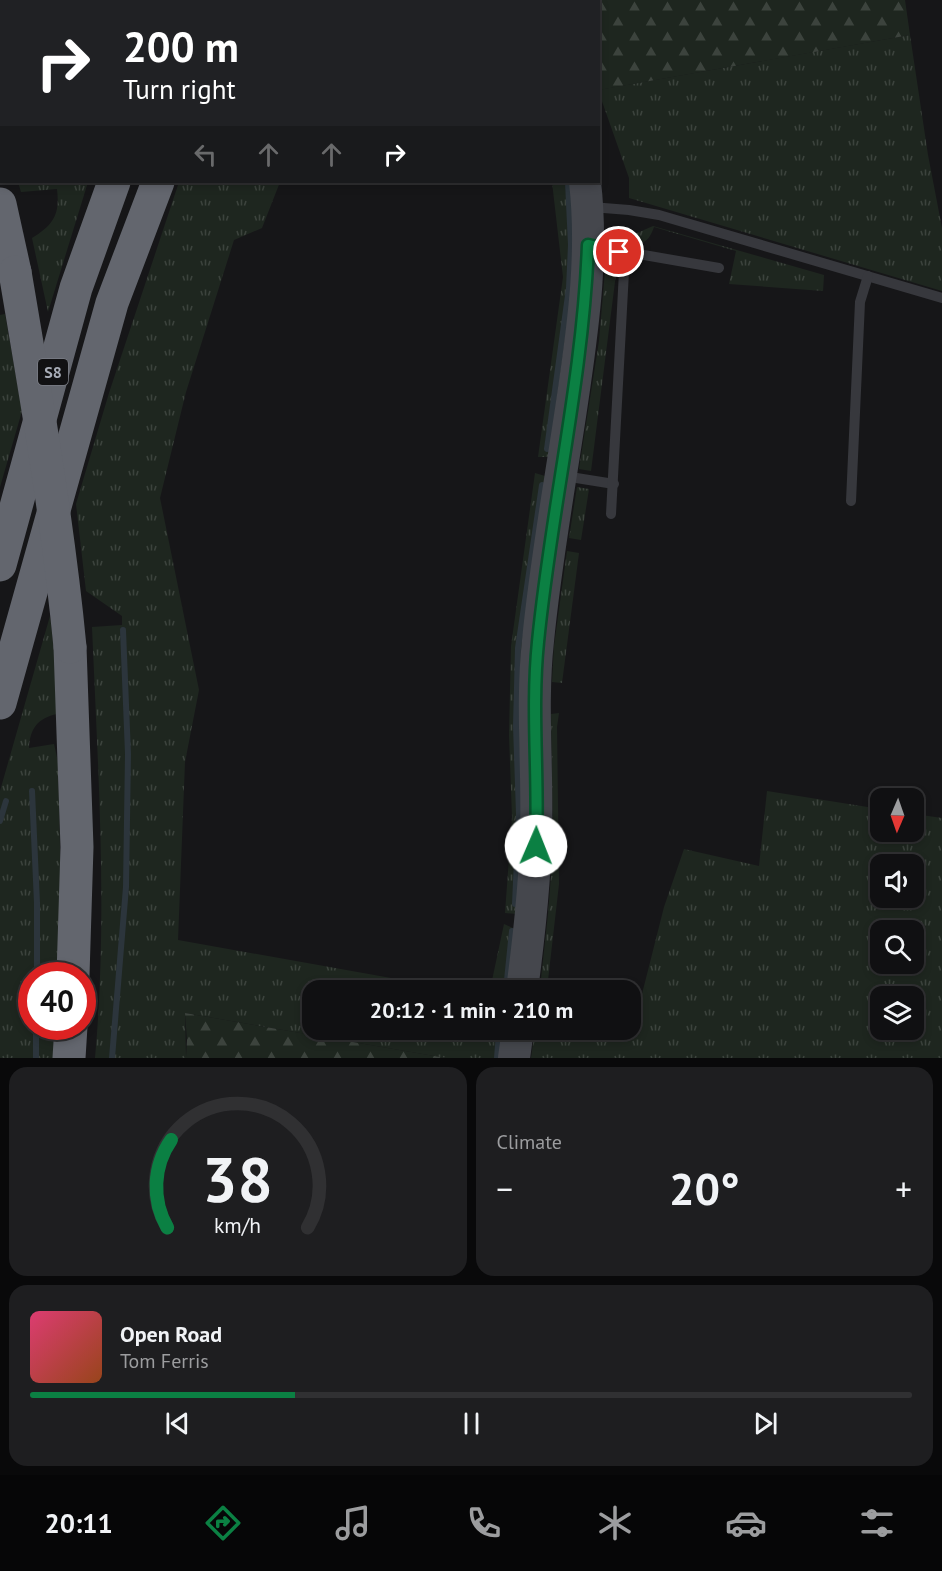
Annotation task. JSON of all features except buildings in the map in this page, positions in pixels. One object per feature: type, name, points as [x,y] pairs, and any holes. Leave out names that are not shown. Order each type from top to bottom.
[{"type":"highway","name":"S8","points":[[0,565],[76,288],[114,183]]},
{"type":"highway","name":"S8","points":[[0,704],[112,303],[158,183]]},
{"type":"highway","points":[[0,204],[15,272],[47,463],[70,647],[77,847],[73,962]]},
{"type":"highway","points":[[69,1058],[70,1040]]},
{"type":"street","points":[[523,980],[530,928],[536,842],[534,729],[536,665],[542,603],[585,309],[588,245],[586,194]]},
{"type":"street","points":[[514,1058],[516,1040]]},
{"type":"lane","points":[[586,194],[629,210],[659,215],[942,298]]},
{"type":"lane","points":[[588,245],[719,268]]},
{"type":"lane","points":[[611,514],[624,253]]},
{"type":"lane","points":[[851,501],[860,302],[868,276]]},
{"type":"lane","points":[[561,476],[614,484]]},
{"type":"green space","points":[[600,0],[905,0],[910,35],[600,90]]},
{"type":"green space","points":[[910,35],[928,155],[942,228],[942,291],[629,198],[629,178],[600,96],[600,90]]},
{"type":"green space","points":[[18,183],[88,183],[48,312],[32,238],[46,228],[54,218],[57,189],[21,192]]},
{"type":"green space","points":[[179,183],[280,183],[262,228],[234,240],[186,392],[160,498],[199,690],[185,762],[178,940],[402,980],[302,980],[302,1033],[185,1013],[186,1058],[95,1058],[101,951],[101,897],[92,627],[122,625],[122,616],[86,591],[76,504],[109,393]]},
{"type":"green space","points":[[552,183],[573,183],[577,269],[551,455],[538,457],[563,277]]},
{"type":"green space","points":[[653,226],[824,275],[823,291],[729,284],[736,251],[654,227],[642,243],[620,243],[621,240]]},
{"type":"green space","points":[[618,258],[591,471],[579,469],[599,341],[606,259]]},
{"type":"green space","points":[[5,314],[22,411],[0,487],[0,315]]},
{"type":"green space","points":[[535,473],[545,476],[525,818],[517,914],[505,913],[512,817],[509,735],[511,646]]},
{"type":"green space","points":[[577,487],[589,489],[581,540],[569,538]]},
{"type":"green space","points":[[567,551],[579,553],[562,683],[552,682],[554,646]]},
{"type":"green space","points":[[50,616],[57,714],[45,718],[36,725],[31,735],[29,748],[54,744],[58,762],[61,890],[58,962],[18,962],[18,1040],[54,1040],[53,1058],[0,1058],[0,791]]},
{"type":"green space","points":[[559,713],[557,727],[559,884],[548,980],[541,980],[553,850],[551,714]]},
{"type":"green space","points":[[767,791],[870,807],[870,842],[924,842],[924,815],[942,818],[942,1058],[531,1058],[533,1040],[641,1040],[641,998],[664,907],[684,849],[759,866]]},
{"type":"green space","points":[[504,924],[517,930],[511,980],[492,980]]},
{"type":"green space","points":[[185,1013],[302,1033],[302,1040],[342,1040],[446,1058],[186,1058]]},
{"type":"green space","points":[[342,1040],[503,1040],[503,1058],[446,1058]]},
{"type":"waterway","points":[[547,449],[569,288],[571,245],[568,183]]},
{"type":"waterway","points":[[515,904],[519,814],[516,726],[518,648],[542,485]]},
{"type":"waterway","points":[[112,1058],[126,887],[128,754],[123,630]]},
{"type":"waterway","points":[[32,791],[37,962]]},
{"type":"waterway","points":[[0,821],[6,801]]},
{"type":"waterway","points":[[507,980],[512,931]]},
{"type":"waterway","points":[[36,1040],[36,1058]]},
{"type":"waterway","points":[[497,1058],[498,1040]]},
{"type":"route","points":[[536,846],[534,729],[536,665],[542,603],[582,334],[588,245],[619,252]]}]
